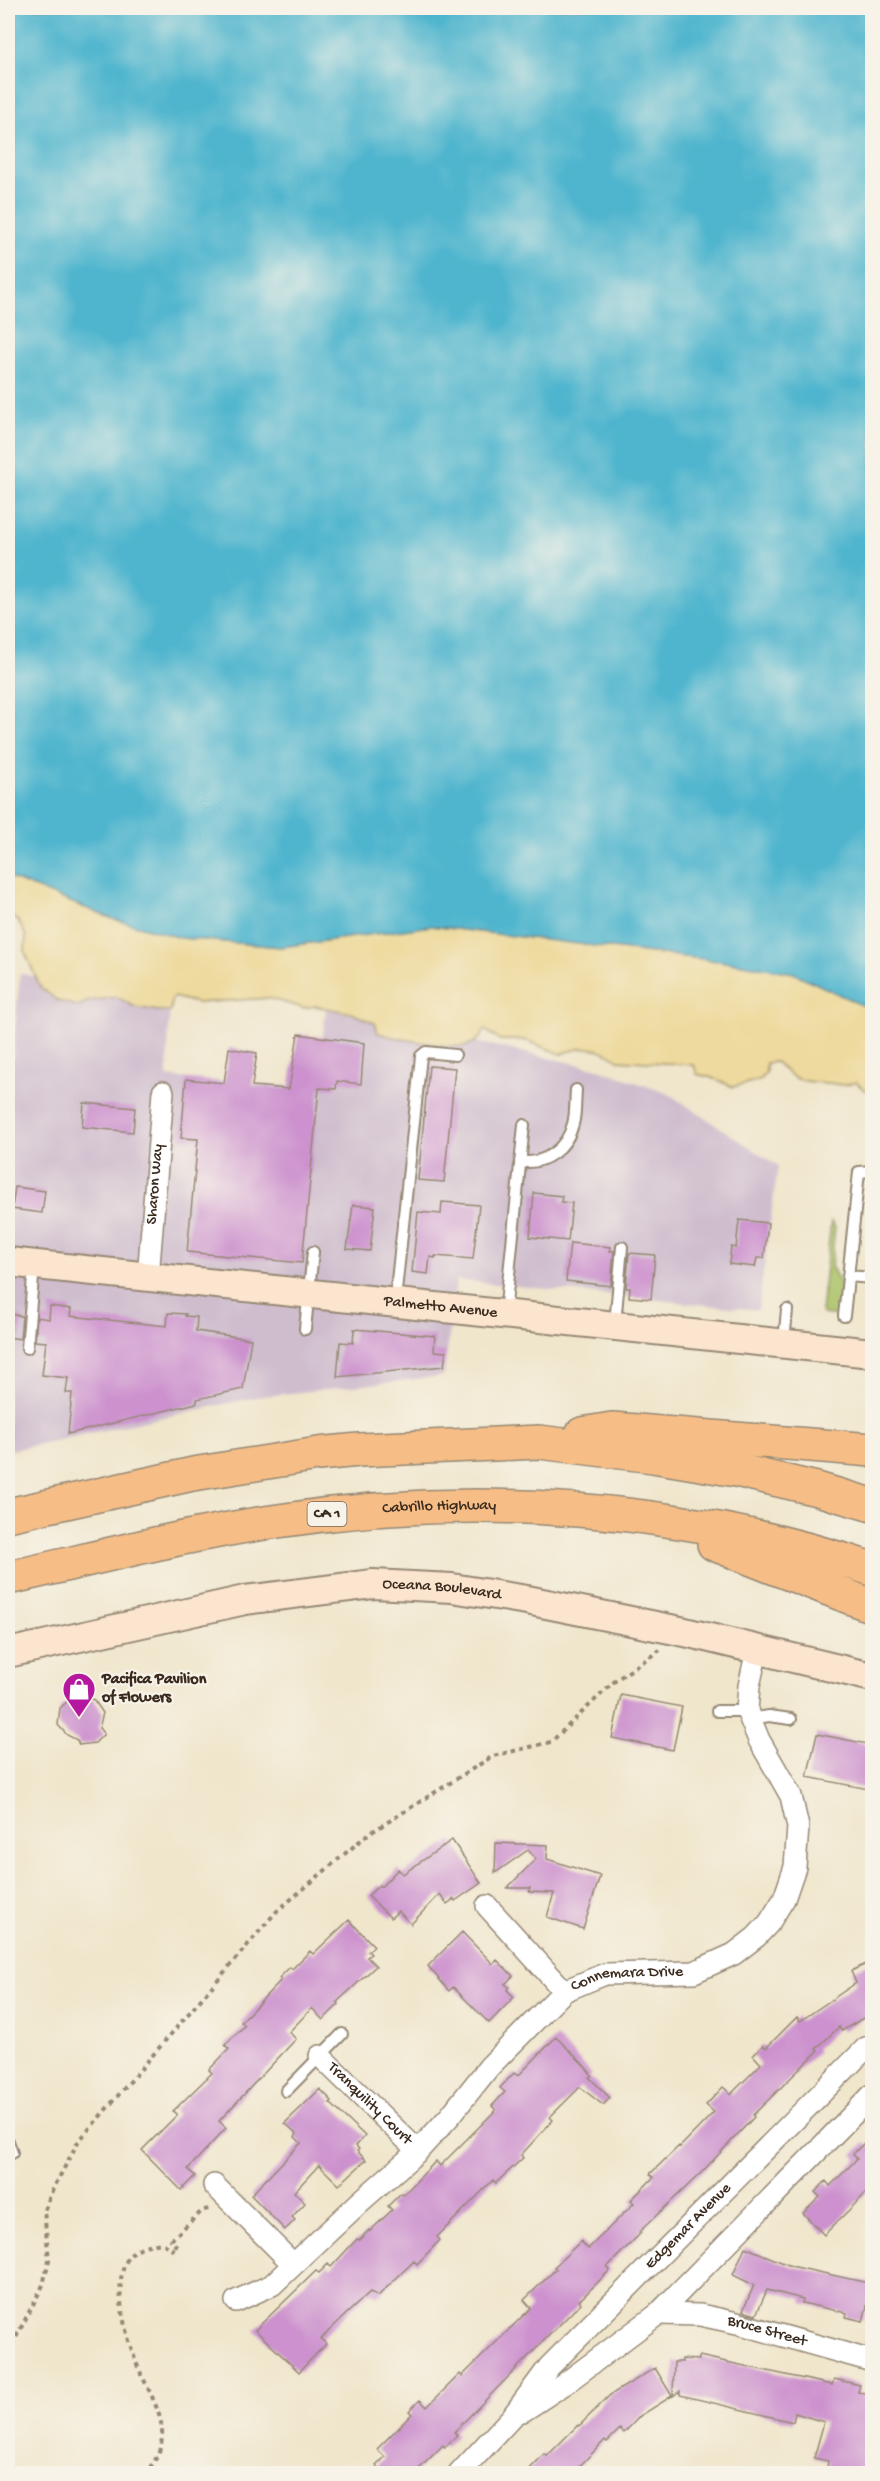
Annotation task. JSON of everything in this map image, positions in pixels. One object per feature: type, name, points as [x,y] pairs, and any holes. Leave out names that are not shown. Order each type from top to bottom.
[{"type":"highway","points":[[8,1515],[193,1474],[318,1454],[539,1442],[612,1429],[675,1432],[873,1450]]},
{"type":"highway","points":[[675,1432],[791,1448],[873,1466]]},
{"type":"highway","points":[[539,1442],[653,1456],[735,1470],[818,1489],[873,1505]]},
{"type":"highway","name":"Cabrillo Highway","points":[[8,1578],[276,1521],[358,1511],[442,1507],[568,1510],[652,1519],[776,1542],[873,1569]]},
{"type":"highway","points":[[652,1519],[873,1606]]},
{"type":"street","name":"Sharon Way","points":[[148,1278],[163,1092]]},
{"type":"street","name":"Palmetto Avenue","points":[[21,1264],[873,1353]]},
{"type":"street","name":"Oceana Boulevard","points":[[8,1653],[245,1600],[373,1584],[452,1588],[527,1600],[685,1632],[873,1677]]},
{"type":"street","name":"Connemara Drive","points":[[236,2301],[272,2285],[418,2151],[450,2116],[489,2067],[564,1991],[605,1974],[694,1971],[734,1954],[756,1937],[769,1923],[784,1899],[795,1868],[798,1827],[791,1796],[759,1740],[749,1715],[749,1686],[757,1650]]},
{"type":"street","points":[[487,1906],[564,1991]]},
{"type":"street","name":"Edgemar Avenue","points":[[459,2474],[512,2417],[549,2367],[866,2048],[873,2046]]},
{"type":"street","name":"Tranquility Court","points":[[320,2056],[418,2151]]},
{"type":"street","name":"Edgemar Avenue","points":[[512,2417],[563,2385],[658,2314],[873,2095]]},
{"type":"street","points":[[214,2185],[293,2264]]},
{"type":"street","name":"Bruce Street","points":[[658,2314],[700,2315],[873,2361]]},
{"type":"lane","points":[[395,1303],[420,1056],[426,1052],[455,1055]]},
{"type":"lane","points":[[520,1161],[530,1163],[546,1159],[559,1149],[574,1123],[576,1090]]},
{"type":"lane","points":[[505,1314],[524,1125]]},
{"type":"lane","points":[[844,1316],[859,1172],[873,1171]]},
{"type":"lane","points":[[615,1325],[622,1247]]},
{"type":"lane","points":[[305,1329],[313,1252]]},
{"type":"lane","points":[[21,1264],[27,1348]]},
{"type":"lane","points":[[848,1276],[873,1278]]},
{"type":"lane","points":[[784,1342],[787,1310]]},
{"type":"lane","points":[[717,1711],[791,1719]]},
{"type":"lane","points":[[286,2091],[342,2034]]},
{"type":"lane","points":[[8,2141],[12,2153]]},
{"type":"path","points":[[8,2353],[43,2285],[49,2260],[44,2211],[78,2142],[276,1912],[367,1835],[493,1756],[551,1742],[616,1680],[685,1632]]},
{"type":"path","points":[[143,2474],[156,2460],[160,2450],[162,2428],[154,2402],[133,2354],[122,2307],[121,2281],[128,2258],[141,2246],[164,2244],[172,2250],[177,2247],[171,2240],[191,2220],[203,2210],[211,2208],[218,2211]]},
{"type":"shaded area","points":[[20,974],[170,997],[167,1077],[317,1088],[326,1009],[599,1069],[669,1094],[778,1166],[758,1310],[456,1280],[444,1376],[256,1397],[8,1451],[8,1109]]},
{"type":"green space","points":[[831,1222],[835,1227],[831,1266],[842,1286],[838,1316],[823,1314],[821,1311]]},
{"type":"sand","points":[[8,877],[113,919],[182,938],[281,947],[431,926],[743,964],[794,973],[872,1010],[872,1090],[864,1090],[856,1082],[842,1085],[799,1080],[776,1062],[766,1063],[766,1073],[759,1080],[733,1087],[697,1074],[694,1065],[618,1060],[597,1049],[590,1048],[576,1049],[561,1054],[525,1040],[500,1040],[485,1030],[474,1043],[468,1045],[450,1046],[424,1043],[378,1033],[375,1023],[351,1013],[315,1006],[304,1008],[268,998],[197,1003],[174,997],[171,1001],[171,1011],[135,1007],[117,997],[89,1001],[78,1006],[58,1001],[40,987],[25,952],[26,936],[18,921],[8,914]]},
{"type":"water","points":[[8,8],[872,8],[872,1010],[794,973],[743,964],[431,926],[281,947],[182,938],[113,919],[8,877]]},
{"type":"building","points":[[298,1034],[364,1043],[361,1084],[337,1081],[336,1089],[319,1088],[302,1263],[187,1252],[198,1139],[181,1138],[186,1079],[224,1083],[229,1048],[257,1053],[252,1086],[289,1089]]},
{"type":"building","points":[[429,1066],[455,1068],[444,1182],[418,1180]]},
{"type":"building","points":[[84,1103],[135,1108],[133,1132],[82,1127]]},
{"type":"building","points":[[15,1187],[45,1191],[42,1213],[12,1209]]},
{"type":"building","points":[[534,1193],[562,1196],[561,1202],[572,1203],[568,1241],[530,1237]]},
{"type":"building","points":[[442,1202],[479,1205],[473,1259],[430,1257],[428,1274],[412,1272],[418,1212],[441,1214]]},
{"type":"building","points":[[353,1205],[375,1207],[370,1251],[347,1249]]},
{"type":"building","points":[[739,1220],[768,1223],[764,1258],[757,1258],[755,1267],[729,1264],[731,1247],[736,1248]]},
{"type":"building","points":[[570,1243],[611,1247],[610,1251],[614,1251],[611,1286],[566,1281]]},
{"type":"building","points":[[629,1253],[655,1255],[651,1299],[629,1297],[630,1288],[626,1288]]},
{"type":"building","points":[[50,1306],[71,1309],[70,1316],[167,1326],[168,1313],[186,1314],[185,1316],[197,1317],[196,1331],[251,1339],[243,1389],[197,1399],[197,1403],[68,1434],[72,1393],[66,1393],[68,1378],[42,1375],[46,1342],[35,1341],[37,1317],[49,1319]]},
{"type":"building","points":[[8,1314],[22,1316],[20,1339],[8,1337]]},
{"type":"building","points":[[354,1329],[435,1336],[434,1351],[446,1352],[444,1366],[337,1377],[340,1342],[353,1343]]},
{"type":"building","points":[[621,1695],[682,1707],[673,1750],[612,1738]]},
{"type":"building","points":[[82,1696],[94,1700],[103,1713],[99,1728],[104,1734],[95,1743],[79,1745],[77,1740],[67,1735],[58,1725],[60,1708],[71,1698]]},
{"type":"building","points":[[817,1734],[873,1745],[873,1770],[868,1789],[807,1777]]},
{"type":"building","points":[[452,1840],[481,1883],[455,1901],[454,1899],[447,1904],[440,1894],[411,1924],[398,1911],[391,1918],[368,1896],[379,1885],[381,1887],[398,1869],[403,1874]]},
{"type":"building","points":[[496,1843],[548,1845],[547,1859],[600,1876],[583,1929],[547,1917],[554,1893],[529,1892],[530,1888],[507,1888],[536,1859],[528,1850],[495,1873]]},
{"type":"building","points":[[349,1920],[374,1946],[368,1951],[371,1954],[367,1957],[376,1966],[337,2002],[339,2004],[323,2020],[312,2008],[289,2032],[296,2039],[219,2121],[226,2128],[188,2169],[195,2176],[181,2190],[142,2150],[177,2115],[173,2111],[212,2073],[209,2070],[229,2049],[225,2045],[245,2025],[241,2022],[281,1980],[279,1978],[310,1951],[313,1954]]},
{"type":"building","points":[[462,1932],[493,1964],[497,1960],[513,1976],[505,1984],[514,1997],[489,2023],[453,1987],[449,1991],[428,1966]]},
{"type":"building","points":[[873,1961],[873,2012],[842,2031],[839,2027],[816,2049],[818,2051],[753,2115],[754,2117],[703,2171],[639,2232],[641,2233],[607,2267],[610,2270],[579,2301],[581,2303],[454,2432],[457,2435],[445,2447],[443,2445],[414,2474],[384,2474],[376,2466],[385,2457],[377,2449],[412,2414],[409,2411],[420,2400],[427,2407],[460,2374],[462,2376],[531,2308],[524,2300],[556,2269],[554,2267],[581,2241],[588,2249],[634,2203],[631,2200],[654,2177],[650,2174],[714,2112],[706,2105],[723,2087],[731,2094],[761,2064],[753,2055],[763,2045],[766,2048],[797,2017],[800,2021],[856,1983],[851,1971]]},
{"type":"building","points":[[556,2037],[582,2063],[592,2075],[589,2077],[610,2098],[603,2105],[580,2087],[550,2117],[553,2120],[521,2155],[523,2158],[496,2183],[493,2180],[437,2237],[440,2240],[417,2264],[414,2261],[378,2296],[370,2292],[340,2320],[321,2339],[326,2344],[299,2372],[255,2330],[316,2271],[319,2273],[328,2264],[331,2267],[357,2239],[359,2240],[370,2231],[392,2210],[388,2206],[401,2193],[403,2195],[436,2161],[440,2166],[496,2110],[492,2106],[505,2092],[500,2088],[514,2073],[518,2076]]},
{"type":"building","points":[[320,2089],[332,2101],[330,2103],[365,2136],[356,2146],[359,2149],[357,2151],[366,2160],[339,2185],[319,2165],[294,2192],[305,2203],[292,2217],[295,2220],[285,2230],[251,2195],[301,2143],[295,2137],[297,2134],[285,2123]]},
{"type":"building","points":[[864,2143],[869,2147],[873,2143],[873,2186],[824,2235],[803,2213],[820,2197],[815,2192],[826,2181],[830,2186],[857,2159],[853,2154]]},
{"type":"building","points":[[745,2247],[791,2266],[873,2284],[863,2321],[846,2317],[847,2313],[802,2303],[803,2299],[767,2290],[756,2315],[743,2311],[754,2285],[733,2275]]},
{"type":"building","points":[[699,2356],[832,2385],[834,2379],[860,2385],[858,2392],[873,2396],[873,2431],[865,2457],[868,2457],[865,2474],[826,2474],[828,2461],[814,2458],[824,2422],[795,2413],[793,2422],[680,2395],[680,2391],[673,2396],[674,2362],[682,2362],[682,2359],[699,2360]]},
{"type":"building","points":[[655,2368],[672,2396],[640,2416],[624,2433],[620,2429],[607,2442],[605,2440],[572,2474],[525,2474],[610,2395]]},
{"type":"place","name":"Pacifica Pavilion of Flowers","points":[[79,1718]]}]
